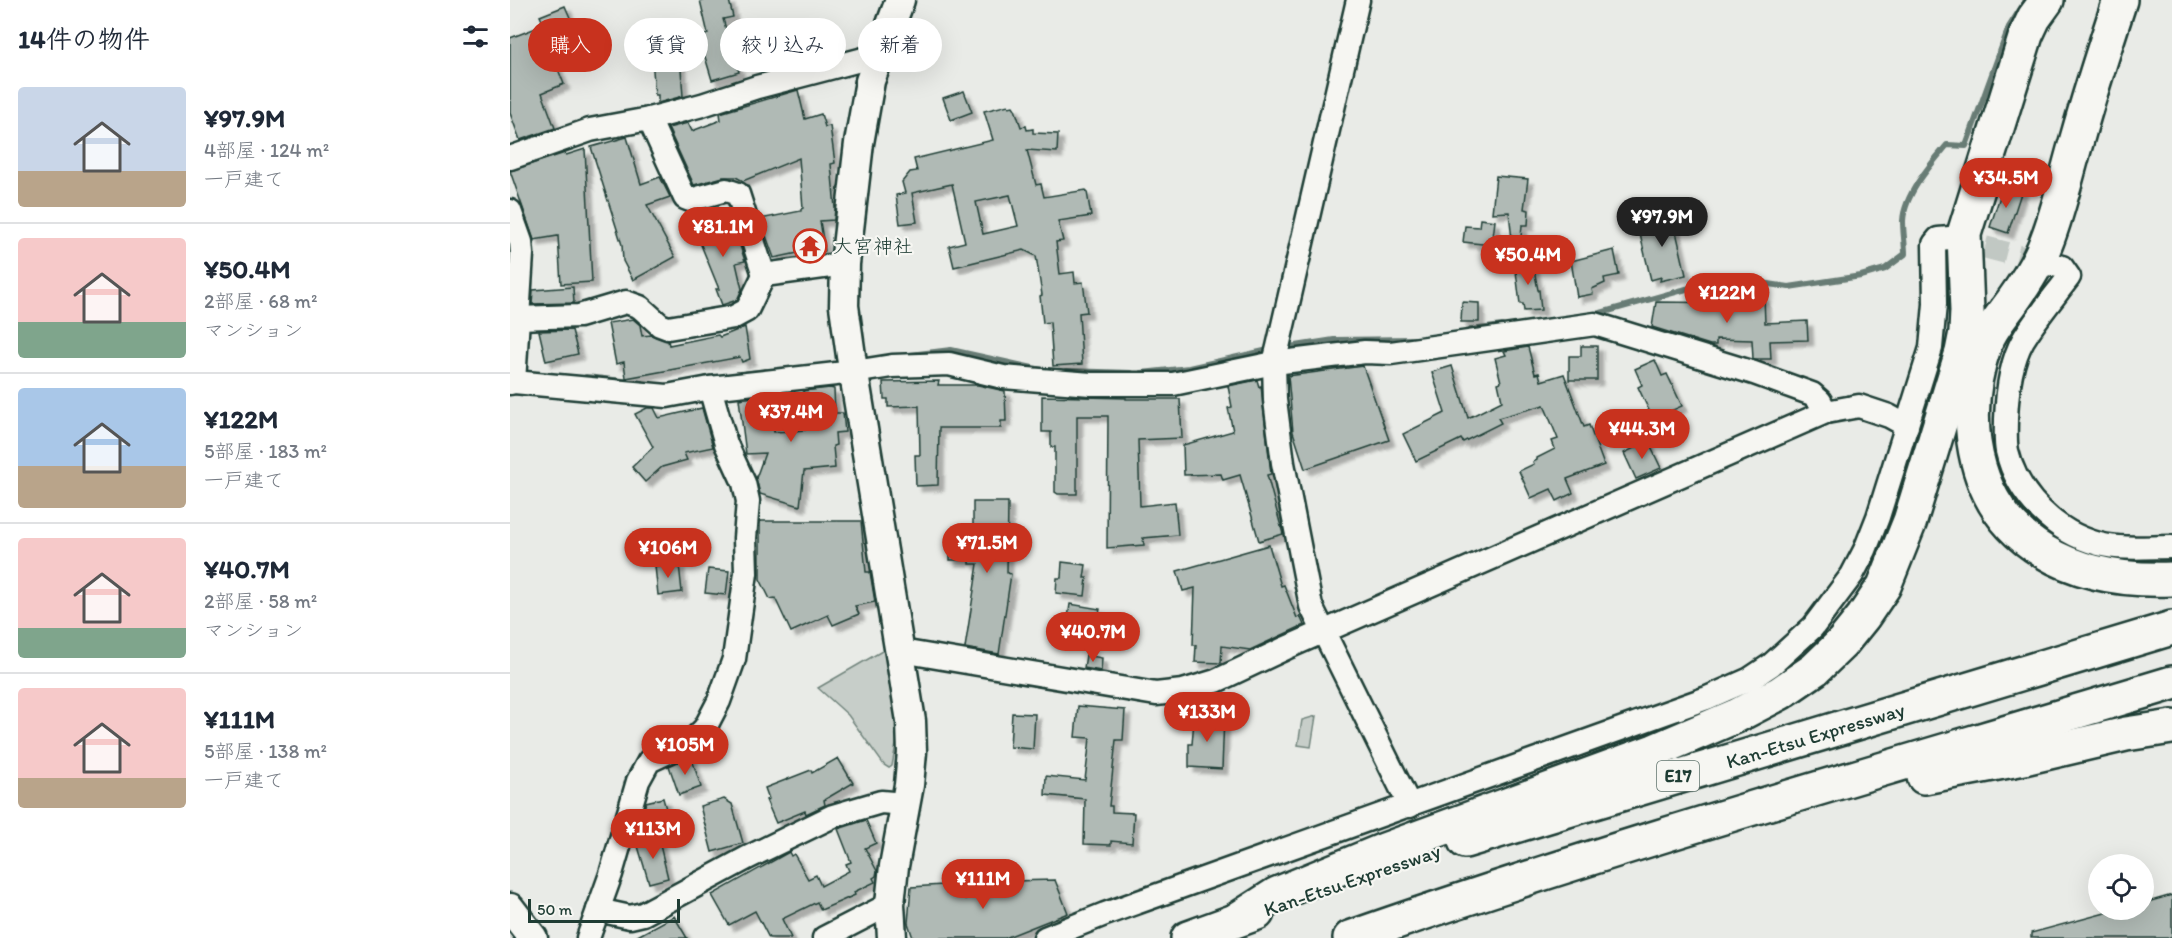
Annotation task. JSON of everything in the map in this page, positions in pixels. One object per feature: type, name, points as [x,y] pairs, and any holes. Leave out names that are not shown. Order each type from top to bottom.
[{"type":"highway","points":[[1238,920],[1277,894],[1373,854],[1512,801],[1654,751],[1736,716],[1780,693],[1807,675],[1842,643],[1884,586],[1910,521],[1962,352],[1966,332],[1964,234],[2025,35],[2047,0]]},
{"type":"highway","points":[[2120,0],[2046,244],[2024,286],[1985,344],[1973,398],[1972,428],[1977,460],[1988,493],[2004,517],[2023,538],[2066,564],[2092,573],[2123,578],[2172,579]]},
{"type":"highway","name":"Kan-Etsu Expressway","points":[[1188,938],[1471,839],[2172,628]]},
{"type":"highway","points":[[1350,938],[1702,824],[2172,683]]},
{"type":"highway","points":[[1702,824],[1856,790],[2024,758],[2126,734],[2172,727]]},
{"type":"street","points":[[893,18],[900,0]]},
{"type":"street","points":[[1358,0],[1276,355],[1275,400],[1283,463],[1311,606],[1410,806]]},
{"type":"street","points":[[510,158],[590,130],[649,119],[858,61]]},
{"type":"street","points":[[874,72],[864,109],[845,264],[844,306],[911,721],[912,752],[890,904],[892,938]]},
{"type":"street","points":[[518,318],[579,316],[626,302],[640,307],[660,325],[668,328],[734,317],[747,310],[764,275],[738,194],[726,190],[690,200],[685,198],[649,119]]},
{"type":"street","points":[[510,212],[521,242],[518,318],[520,383],[668,396],[853,366],[949,364],[1003,377],[1079,383],[1173,384],[1276,355],[1391,353],[1595,324],[1754,373],[1812,394],[1820,401],[1826,412]]},
{"type":"street","points":[[1045,938],[1105,914],[1707,698],[1750,679],[1771,665],[1813,627],[1852,575],[1865,550],[1878,517],[1931,348],[1935,304],[1934,244],[1938,239],[1950,238]]},
{"type":"street","points":[[764,275],[845,264]]},
{"type":"street","points":[[2050,264],[2062,267],[2069,277],[2023,340],[2013,366],[2007,395],[2007,450],[2018,480],[2034,503],[2077,536],[2099,544],[2126,548],[2172,547]]},
{"type":"street","points":[[588,938],[638,781],[649,760],[692,741],[705,728],[719,701],[734,659],[746,573],[745,538],[748,501],[744,483],[726,444],[710,388]]},
{"type":"street","points":[[901,651],[1156,694],[1183,692],[1216,681],[1826,412],[1859,406],[1888,416],[1907,426]]},
{"type":"street","points":[[598,910],[630,917],[643,914],[747,858],[833,816],[881,802],[905,804]]},
{"type":"street","points":[[824,938],[890,904]]},
{"type":"street","points":[[510,909],[532,938]]},
{"type":"shaded area","points":[[889,647],[900,723],[892,766],[889,768],[884,765],[848,715],[818,688]]},
{"type":"shaded area","points":[[1316,716],[1311,747],[1298,745],[1302,720]]},
{"type":"building","points":[[700,0],[729,0],[733,17],[720,18],[720,72],[739,72],[712,80],[708,67],[708,18],[704,18]]},
{"type":"building","points":[[565,6],[570,18],[541,18],[540,16]]},
{"type":"building","points":[[528,31],[528,72],[559,72],[564,84],[542,93],[555,128],[520,140],[510,113],[510,38]]},
{"type":"building","points":[[653,72],[681,72],[683,96],[658,103],[658,95],[655,95]]},
{"type":"building","points":[[798,90],[805,119],[821,114],[825,127],[830,126],[835,163],[831,164],[834,220],[820,221],[825,251],[798,257],[798,253],[774,258],[760,219],[801,211],[803,208],[799,158],[743,181],[736,177],[723,177],[694,185],[668,128],[688,123],[692,131],[721,120],[720,113]]},
{"type":"building","points":[[964,91],[972,112],[951,120],[943,98]]},
{"type":"building","points":[[1008,105],[1013,106],[1021,127],[1026,126],[1027,130],[1033,129],[1033,133],[1058,134],[1057,152],[1027,150],[1036,185],[1041,184],[1044,197],[1086,190],[1087,192],[1091,216],[1058,221],[1063,241],[1056,242],[1060,274],[1074,272],[1075,283],[1083,282],[1087,312],[1079,313],[1082,364],[1053,366],[1050,322],[1043,323],[1040,296],[1042,295],[1036,256],[1024,250],[954,267],[949,246],[965,242],[952,184],[912,193],[917,222],[900,224],[896,195],[905,193],[902,182],[910,172],[917,171],[914,159],[993,140],[984,111]],"holes":[[[1010,195],[1018,226],[983,234],[976,202]]]},
{"type":"building","points":[[627,137],[641,184],[660,177],[670,197],[647,205],[675,257],[633,280],[623,261],[622,245],[591,147]]},
{"type":"building","points":[[585,149],[592,282],[561,284],[558,236],[534,240],[510,171]]},
{"type":"building","points":[[1496,176],[1528,179],[1524,209],[1529,210],[1528,225],[1522,225],[1520,249],[1513,249],[1509,212],[1492,213]]},
{"type":"building","points":[[2004,184],[2022,190],[2008,233],[1990,227]]},
{"type":"building","points":[[1672,214],[1686,275],[1660,281],[1661,277],[1651,280],[1637,222]]},
{"type":"building","points":[[727,218],[731,228],[734,227],[745,261],[736,263],[742,289],[737,300],[722,305],[716,289],[719,289],[697,235],[701,233],[700,230],[709,227],[708,225]]},
{"type":"building","points":[[1480,219],[1495,221],[1492,245],[1463,242],[1465,226],[1479,227]]},
{"type":"building","points":[[1614,250],[1619,275],[1604,278],[1605,283],[1592,289],[1593,294],[1577,297],[1571,261]]},
{"type":"building","points":[[1532,259],[1541,310],[1524,311],[1523,304],[1520,304],[1515,263]]},
{"type":"building","points":[[573,287],[574,303],[532,304],[533,290]]},
{"type":"building","points":[[1764,296],[1765,323],[1807,321],[1808,340],[1770,341],[1771,359],[1753,359],[1752,340],[1716,339],[1716,345],[1710,345],[1652,327],[1656,302],[1746,303],[1746,297]]},
{"type":"building","points":[[1462,302],[1479,303],[1479,322],[1461,322]]},
{"type":"building","points":[[633,319],[640,325],[642,336],[651,335],[668,341],[669,345],[718,335],[720,337],[745,327],[750,359],[742,362],[740,357],[626,378],[624,362],[616,364],[608,323]]},
{"type":"building","points":[[572,330],[578,354],[546,361],[539,331]]},
{"type":"building","points":[[1581,346],[1597,346],[1597,380],[1569,380],[1569,356],[1581,356]]},
{"type":"building","points":[[1528,347],[1535,374],[1539,373],[1541,381],[1564,374],[1584,427],[1589,425],[1604,465],[1567,479],[1573,493],[1557,501],[1551,489],[1531,498],[1519,471],[1534,464],[1537,458],[1555,449],[1552,441],[1558,439],[1544,405],[1498,418],[1501,423],[1463,442],[1461,439],[1416,461],[1403,434],[1445,413],[1432,372],[1452,366],[1468,418],[1502,401],[1498,383],[1501,382],[1495,358],[1506,355],[1504,351]]},
{"type":"building","points":[[1655,360],[1662,376],[1667,374],[1682,406],[1653,419],[1638,387],[1642,385],[1635,369]]},
{"type":"building","points":[[1363,366],[1389,440],[1305,469],[1293,432],[1288,376]]},
{"type":"building","points":[[1257,380],[1259,387],[1261,386],[1271,474],[1267,475],[1283,534],[1259,541],[1240,475],[1223,480],[1221,474],[1184,475],[1183,445],[1233,431],[1228,408],[1232,407],[1228,386]]},
{"type":"building","points":[[939,381],[938,385],[978,385],[1005,391],[1006,421],[1001,421],[1001,428],[939,428],[938,485],[916,486],[915,455],[920,455],[919,406],[888,407],[888,399],[884,399],[883,382]]},
{"type":"building","points":[[834,389],[835,413],[843,413],[845,432],[835,433],[836,445],[833,446],[835,468],[804,471],[800,506],[760,494],[756,478],[765,453],[746,454],[739,399],[771,395],[774,432],[805,430],[803,391]]},
{"type":"building","points":[[1042,396],[1180,399],[1182,438],[1138,440],[1140,506],[1175,502],[1178,535],[1143,538],[1144,545],[1107,548],[1108,416],[1077,416],[1077,494],[1058,494],[1055,492],[1055,447],[1051,447],[1051,432],[1042,432]]},
{"type":"building","points":[[647,408],[654,408],[659,418],[702,408],[713,447],[684,453],[687,460],[662,467],[645,482],[632,467],[653,447],[635,414]]},
{"type":"building","points":[[1648,441],[1661,468],[1636,479],[1624,453]]},
{"type":"building","points":[[973,502],[1008,502],[1007,573],[1011,574],[999,654],[965,648],[978,564],[969,564],[969,560],[950,560],[950,538],[973,539]]},
{"type":"building","points":[[760,521],[861,521],[866,572],[870,572],[875,602],[855,606],[859,614],[833,625],[828,615],[791,632],[775,598],[770,599],[760,579]]},
{"type":"building","points":[[1269,545],[1281,586],[1284,585],[1297,618],[1300,616],[1304,625],[1250,650],[1222,646],[1221,663],[1195,662],[1196,645],[1193,645],[1195,588],[1183,591],[1177,571]]},
{"type":"building","points":[[1062,562],[1086,565],[1085,596],[1056,593],[1057,578],[1061,578]]},
{"type":"building","points":[[679,564],[682,592],[658,595],[655,566]]},
{"type":"building","points":[[708,569],[729,571],[726,595],[705,593]]},
{"type":"building","points":[[1070,604],[1100,609],[1094,640],[1068,636]]},
{"type":"building","points":[[1086,655],[1102,658],[1101,671],[1084,668]]},
{"type":"building","points":[[1078,706],[1125,710],[1123,740],[1116,740],[1109,806],[1112,806],[1112,812],[1134,813],[1132,843],[1111,841],[1111,845],[1084,844],[1085,799],[1045,795],[1046,776],[1085,780],[1090,738],[1075,737]]},
{"type":"building","points":[[1012,713],[1035,714],[1033,749],[1010,747]]},
{"type":"building","points":[[1204,715],[1224,717],[1222,769],[1189,767],[1189,744],[1192,744],[1194,720],[1204,721]]},
{"type":"building","points":[[691,756],[701,787],[679,795],[669,766]]},
{"type":"building","points":[[838,758],[853,783],[824,800],[825,805],[806,814],[805,811],[776,823],[766,800],[769,799],[765,788],[811,770],[812,773]]},
{"type":"building","points":[[663,798],[672,831],[646,838],[641,820],[646,802]]},
{"type":"building","points":[[724,799],[732,804],[743,843],[712,852],[700,806]]},
{"type":"building","points":[[866,820],[876,843],[865,848],[877,871],[873,878],[875,882],[854,892],[855,895],[821,910],[817,902],[782,919],[791,938],[769,938],[755,911],[729,925],[712,895],[789,852],[791,856],[794,854],[808,879],[816,875],[821,886],[849,871],[846,864],[851,862],[838,829]]},
{"type":"building","points":[[658,837],[668,878],[649,883],[637,843]]},
{"type":"building","points":[[1055,880],[1068,913],[1005,938],[913,938],[908,923],[911,887],[959,884],[965,899],[1009,881]]},
{"type":"building","points":[[2172,895],[2172,938],[2031,938],[2031,933],[2088,918],[2088,920],[2154,920],[2154,900]]},
{"type":"building","points":[[674,916],[687,938],[634,938]]},
{"type":"waterway","points":[[1590,316],[1690,288],[1730,295],[1762,283],[1789,287],[1861,276],[1885,269],[1905,254],[1903,221],[1908,201],[1919,180],[1947,145],[1966,146],[2009,27],[2026,0]]},
{"type":"waterway","points":[[1471,330],[1502,326]]},
{"type":"waterway","points":[[1283,348],[1334,340],[1416,339]]},
{"type":"waterway","points":[[1142,373],[1189,368],[1273,349]]},
{"type":"waterway","points":[[910,355],[951,350],[1042,370]]},
{"type":"waterway","points":[[734,375],[766,371]]},
{"type":"waterway","points":[[1067,371],[1131,373]]},
{"type":"waterway","points":[[586,377],[641,383]]},
{"type":"tunnel","points":[[1953,239],[2050,264]]},
{"type":"place","name":"大宮神社","points":[[810,246]]}]
